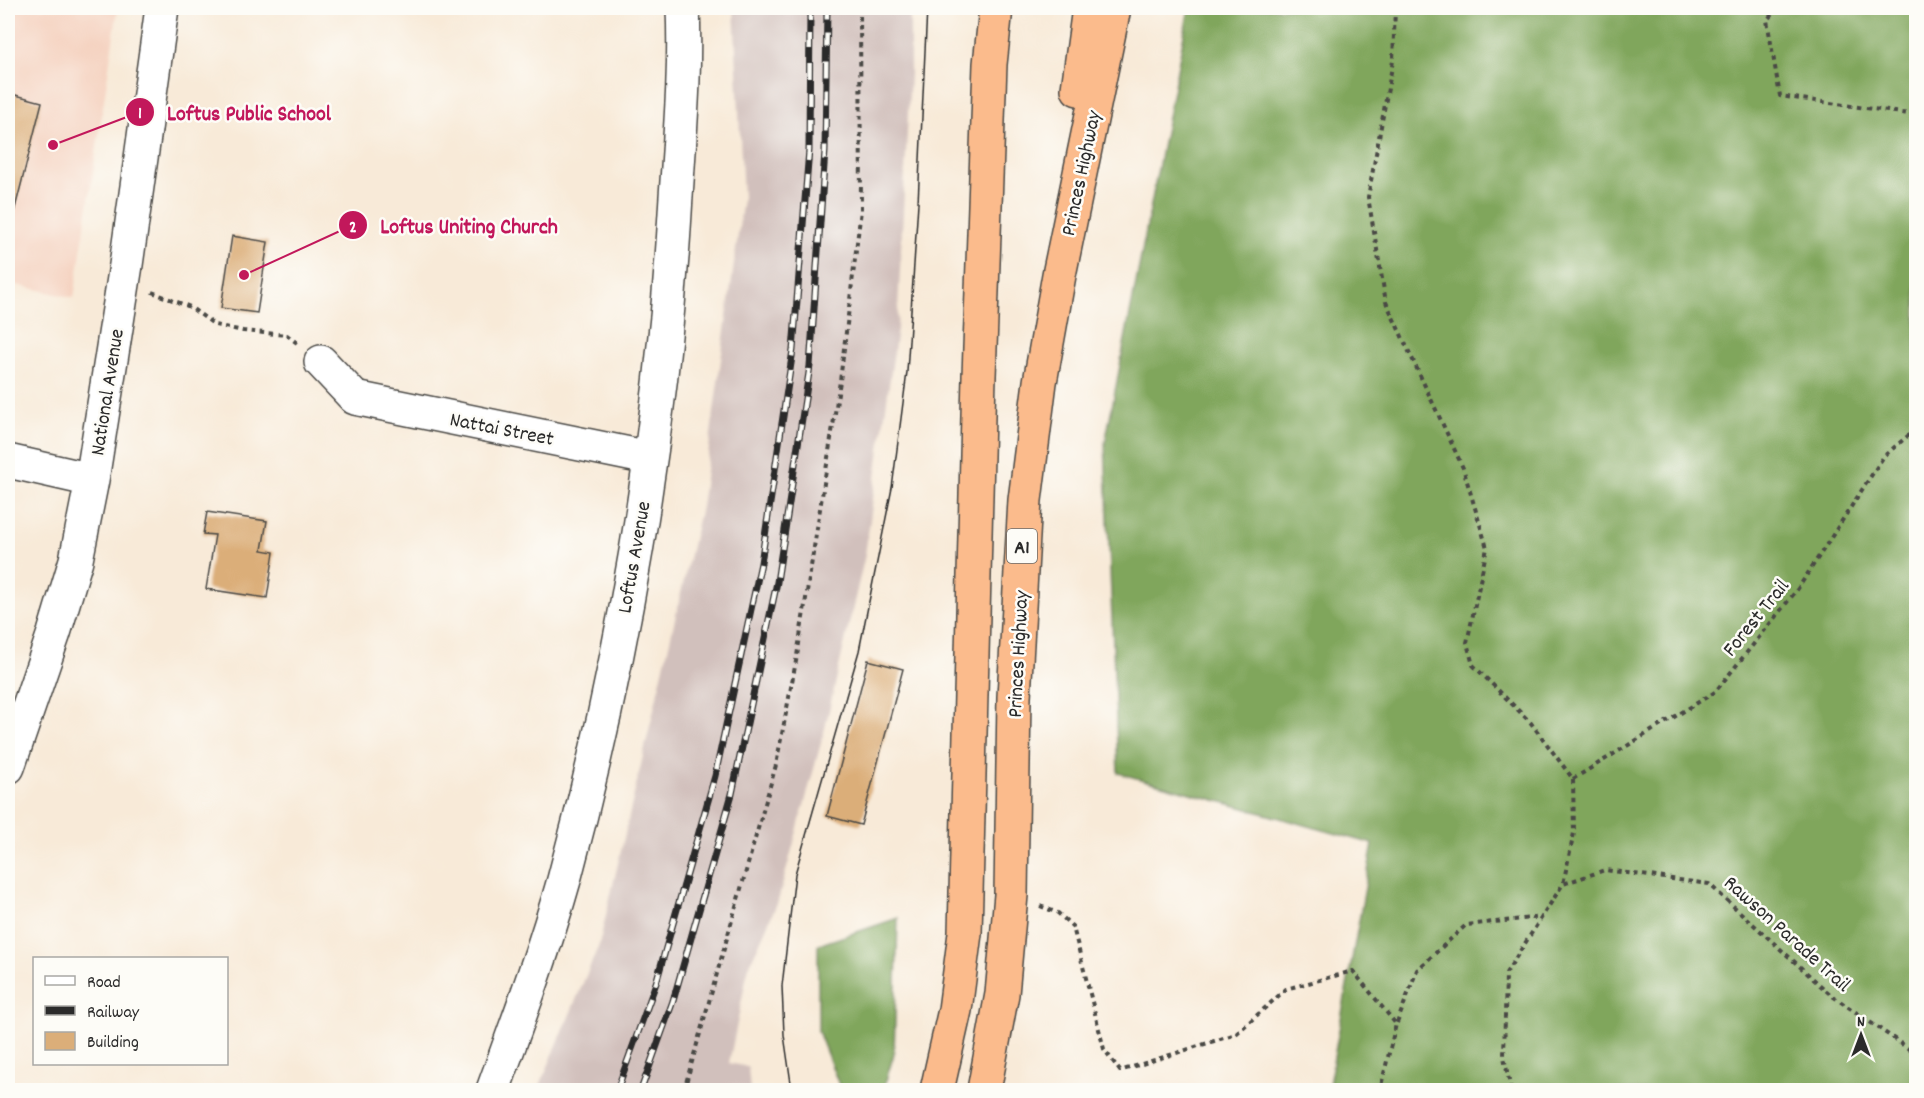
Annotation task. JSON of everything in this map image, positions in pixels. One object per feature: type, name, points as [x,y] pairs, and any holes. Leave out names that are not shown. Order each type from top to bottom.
[{"type":"highway","name":"Princes Highway","points":[[937,1090],[955,1010],[965,933],[988,122],[990,64],[996,8]]},
{"type":"highway","points":[[1059,274],[1078,87],[1089,8]]},
{"type":"highway","name":"Princes Highway","points":[[984,1090],[1002,994],[1011,895],[1014,697],[1025,500],[1040,382],[1059,274],[1114,8]]},
{"type":"street","name":"National Avenue","points":[[8,767],[54,633],[76,560],[92,480],[124,280],[162,8]]},
{"type":"street","name":"Loftus Avenue","points":[[493,1090],[563,882],[603,722],[640,532],[670,303],[685,52],[683,8]]},
{"type":"street","name":"Nattai Street","points":[[321,362],[349,408],[649,458]]},
{"type":"street","points":[[8,460],[92,480]]},
{"type":"path","points":[[684,1090],[776,765],[797,656],[840,381],[861,210],[860,8]]},
{"type":"path","points":[[1395,8],[1393,61],[1368,197],[1386,302],[1463,468],[1487,548],[1467,643],[1473,665],[1531,723],[1573,779],[1574,833],[1563,884],[1506,973],[1504,1057],[1511,1090]]},
{"type":"path","points":[[1778,8],[1767,20],[1780,96],[1917,115]]},
{"type":"path","points":[[124,280],[190,307],[215,325],[243,331],[287,335],[321,362]]},
{"type":"path","name":"Forest Trail","points":[[1573,779],[1715,692],[1797,590],[1884,456],[1917,429]]},
{"type":"path","name":"Rawson Parade Trail","points":[[1563,884],[1605,870],[1709,884],[1831,995],[1917,1054]]},
{"type":"path","points":[[1011,895],[1058,913],[1073,927],[1104,1049],[1120,1071],[1236,1034],[1286,989],[1353,971],[1396,1024]]},
{"type":"path","points":[[1380,1090],[1396,1024],[1417,970],[1466,926],[1542,917]]},
{"type":"shaded area","points":[[8,8],[118,8],[74,298],[8,283]]},
{"type":"shaded area","points":[[734,8],[910,8],[910,74],[897,329],[865,555],[824,732],[778,901],[748,969],[729,1063],[748,1067],[750,1090],[538,1090],[599,945],[701,507],[743,198]]},
{"type":"green space","points":[[1189,8],[1916,8],[1916,1090],[1328,1090],[1373,844],[1118,773],[1105,443]]},
{"type":"green space","points":[[898,918],[894,1054],[883,1090],[841,1090],[818,1031],[818,945]]},
{"type":"building","points":[[8,93],[42,102],[8,236]]},
{"type":"building","points":[[232,236],[268,242],[257,313],[221,308]]},
{"type":"building","points":[[207,512],[267,521],[262,550],[274,552],[267,598],[206,589],[215,535],[203,534]]},
{"type":"building","points":[[868,660],[903,669],[861,825],[827,816]]},
{"type":"tram line","points":[[792,1090],[784,1035],[782,986],[795,874],[859,651],[892,488],[907,372],[927,8]]},
{"type":"railway","points":[[617,1090],[656,983],[715,776],[761,563],[793,350],[809,150],[810,8]]},
{"type":"railway","points":[[641,1090],[673,1001],[732,794],[777,582],[810,366],[825,151],[827,8]]},
{"type":"place","name":"Loftus Public School","points":[[53,145]]},
{"type":"place","name":"Loftus Uniting Church","points":[[244,275]]}]
